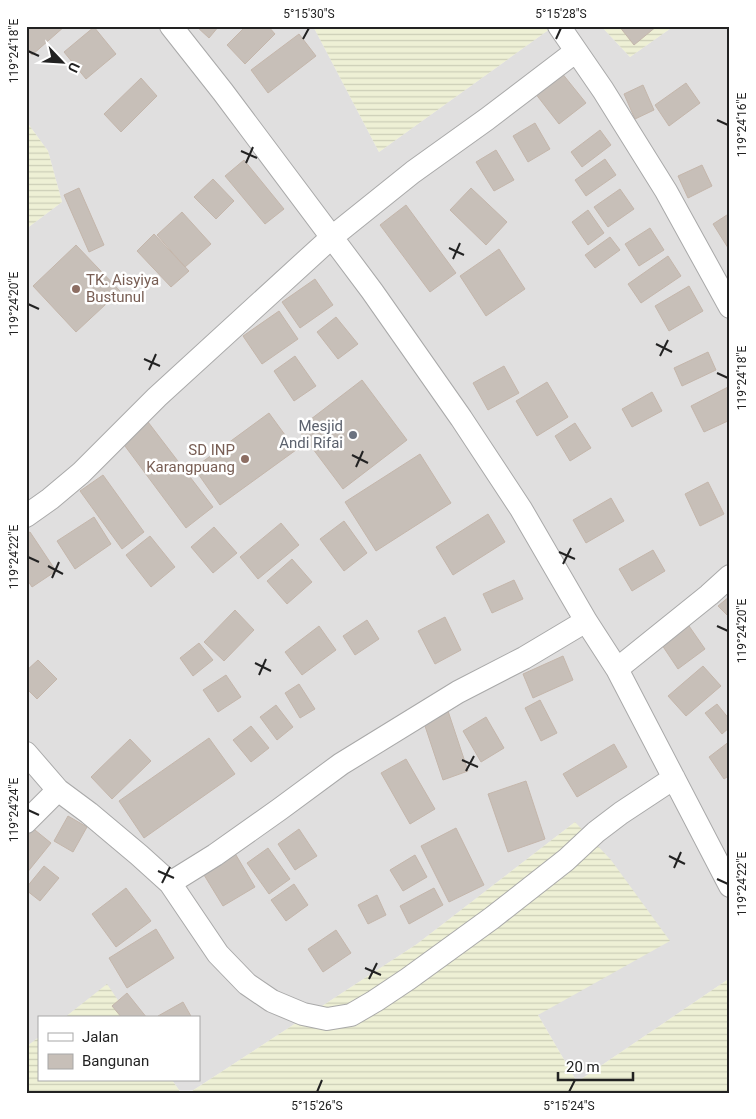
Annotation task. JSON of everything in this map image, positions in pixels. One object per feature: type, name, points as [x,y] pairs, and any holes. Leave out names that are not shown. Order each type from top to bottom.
[{"type":"street","points":[[172,26],[372,291],[472,434],[521,509],[616,669],[730,886]]},
{"type":"street","points":[[559,26],[575,52],[603,90],[660,183],[730,307]]},
{"type":"street","points":[[26,516],[50,499],[80,473],[157,397],[332,237],[413,172],[575,52]]},
{"type":"street","points":[[616,669],[730,576]]},
{"type":"street","points":[[170,884],[239,838],[348,759],[458,692],[524,658],[586,621]]},
{"type":"street","points":[[26,753],[58,790],[89,813],[170,884],[218,954],[247,984],[272,1001],[303,1014],[327,1020],[350,1015],[408,979],[566,860],[620,813],[674,778]]},
{"type":"street","points":[[26,822],[58,790]]},
{"type":"shaded area","points":[[26,26],[313,26],[379,152],[554,26],[601,26],[630,57],[674,26],[730,26],[730,978],[577,1082],[538,1015],[575,822],[417,944],[189,1093],[181,1093],[173,1082],[200,1082],[200,1016],[129,1016],[107,985],[67,1016],[38,1016],[38,1038],[26,1047],[26,229],[62,202],[48,151],[26,121]]},
{"type":"green space","points":[[313,26],[554,26],[379,152]]},
{"type":"green space","points":[[601,26],[674,26],[630,57]]},
{"type":"green space","points":[[26,121],[48,151],[62,202],[26,229]]},
{"type":"green space","points":[[575,822],[611,860],[670,941],[538,1015],[577,1082],[730,978],[730,1093],[189,1093],[417,944]]},
{"type":"green space","points":[[107,984],[129,1016],[67,1016]]},
{"type":"green space","points":[[38,1038],[38,1082],[173,1082],[181,1093],[26,1093],[26,1047]]},
{"type":"building","points":[[26,26],[65,26],[32,55],[26,48]]},
{"type":"building","points":[[196,26],[219,26],[209,38]]},
{"type":"building","points":[[246,26],[268,26],[275,34],[245,64],[227,45]]},
{"type":"building","points":[[619,26],[657,26],[634,45]]},
{"type":"building","points":[[94,27],[116,54],[86,79],[64,52]]},
{"type":"building","points":[[299,34],[316,56],[268,93],[251,70]]},
{"type":"building","points":[[561,72],[586,103],[559,124],[535,93]]},
{"type":"building","points":[[141,78],[157,96],[121,132],[104,114]]},
{"type":"building","points":[[686,83],[700,103],[669,126],[655,105]]},
{"type":"building","points":[[643,85],[654,110],[635,119],[624,94]]},
{"type":"building","points":[[535,123],[550,149],[528,162],[513,136]]},
{"type":"building","points":[[600,130],[611,145],[582,167],[571,152]]},
{"type":"building","points":[[496,150],[514,180],[494,191],[476,162]]},
{"type":"building","points":[[605,159],[616,175],[586,196],[575,180]]},
{"type":"building","points":[[244,160],[284,209],[265,224],[225,176]]},
{"type":"building","points":[[702,165],[712,186],[688,198],[678,176]]},
{"type":"building","points":[[213,179],[234,201],[216,219],[194,197]]},
{"type":"building","points":[[79,188],[104,245],[89,252],[64,195]]},
{"type":"building","points":[[471,188],[507,222],[486,245],[450,210]]},
{"type":"building","points":[[620,189],[634,209],[608,227],[594,207]]},
{"type":"building","points":[[406,205],[456,273],[430,292],[380,225]]},
{"type":"building","points":[[588,210],[604,233],[588,245],[572,222]]},
{"type":"building","points":[[182,212],[211,244],[185,267],[157,235]]},
{"type":"building","points":[[730,213],[730,251],[713,224]]},
{"type":"building","points":[[650,228],[664,250],[639,266],[625,244]]},
{"type":"building","points":[[154,234],[189,271],[171,287],[137,251]]},
{"type":"building","points":[[610,237],[620,250],[595,268],[585,255]]},
{"type":"building","name":"TK. Aisyiya Bustunul","points":[[76,245],[120,291],[76,332],[33,286]]},
{"type":"building","points":[[499,249],[525,289],[486,316],[460,276]]},
{"type":"building","points":[[668,256],[681,276],[641,303],[628,284]]},
{"type":"building","points":[[315,279],[333,305],[300,328],[282,302]]},
{"type":"building","points":[[689,286],[703,311],[669,331],[655,306]]},
{"type":"building","points":[[279,311],[298,339],[262,364],[243,336]]},
{"type":"building","points":[[336,317],[358,344],[338,359],[317,332]]},
{"type":"building","points":[[708,352],[716,370],[682,386],[674,368]]},
{"type":"building","points":[[295,356],[316,386],[294,401],[274,371]]},
{"type":"building","points":[[504,366],[519,393],[488,410],[473,383]]},
{"type":"building","name":"Mesjid Andi Rifai","points":[[362,380],[407,440],[343,489],[298,429]]},
{"type":"building","points":[[547,382],[568,417],[537,436],[516,401]]},
{"type":"building","points":[[730,386],[730,420],[704,432],[691,406]]},
{"type":"building","points":[[652,392],[662,411],[632,427],[622,409]]},
{"type":"building","name":"SD INP Karangpuang","points":[[269,413],[296,450],[220,505],[194,468]]},
{"type":"building","name":"SD INP Karangpuang","points":[[148,422],[213,507],[186,528],[122,442]]},
{"type":"building","points":[[575,423],[591,448],[570,461],[555,436]]},
{"type":"building","points":[[420,454],[451,503],[376,551],[345,502]]},
{"type":"building","points":[[103,475],[144,532],[122,549],[80,491]]},
{"type":"building","points":[[708,482],[724,514],[700,526],[685,494]]},
{"type":"building","points":[[611,498],[624,521],[586,543],[573,520]]},
{"type":"building","points":[[488,514],[505,542],[453,575],[436,547]]},
{"type":"building","points":[[94,517],[111,544],[75,569],[57,541]]},
{"type":"building","points":[[344,521],[367,553],[344,571],[320,539]]},
{"type":"building","points":[[281,523],[299,545],[258,579],[240,557]]},
{"type":"building","points":[[214,527],[237,553],[213,573],[191,547]]},
{"type":"building","points":[[30,532],[56,571],[32,587],[26,578],[26,534]]},
{"type":"building","points":[[150,536],[175,567],[151,587],[126,555]]},
{"type":"building","points":[[653,550],[665,571],[632,591],[619,569]]},
{"type":"building","points":[[292,559],[312,582],[287,604],[267,581]]},
{"type":"building","points":[[514,580],[523,599],[492,613],[483,594]]},
{"type":"building","points":[[730,596],[730,618],[718,606]]},
{"type":"building","points":[[235,610],[254,630],[224,661],[204,642]]},
{"type":"building","points":[[445,617],[461,650],[435,664],[418,631]]},
{"type":"building","points":[[367,620],[379,639],[355,655],[343,636]]},
{"type":"building","points":[[319,626],[336,650],[302,675],[285,652]]},
{"type":"building","points":[[689,626],[705,649],[678,669],[662,645]]},
{"type":"building","points":[[199,643],[213,660],[193,676],[180,658]]},
{"type":"building","points":[[563,656],[573,680],[533,698],[523,674]]},
{"type":"building","points":[[38,660],[57,679],[37,699],[26,688],[26,671]]},
{"type":"building","points":[[703,666],[721,686],[686,716],[668,696]]},
{"type":"building","points":[[226,675],[241,697],[218,712],[203,690]]},
{"type":"building","points":[[299,684],[315,709],[300,718],[285,693]]},
{"type":"building","points":[[540,700],[557,733],[541,741],[525,708]]},
{"type":"building","points":[[717,704],[730,720],[730,727],[722,734],[705,713]]},
{"type":"building","points":[[276,705],[293,727],[277,740],[260,717]]},
{"type":"building","points":[[448,711],[468,771],[443,780],[423,720]]},
{"type":"building","points":[[486,717],[504,748],[481,762],[463,731]]},
{"type":"building","points":[[251,726],[269,748],[251,762],[233,740]]},
{"type":"building","points":[[209,738],[235,774],[144,838],[119,801]]},
{"type":"building","points":[[130,739],[151,761],[112,799],[91,777]]},
{"type":"building","points":[[730,741],[730,775],[724,779],[709,757]]},
{"type":"building","points":[[614,744],[627,767],[577,797],[563,774]]},
{"type":"building","points":[[406,759],[435,809],[410,824],[381,773]]},
{"type":"building","points":[[526,781],[545,839],[508,852],[488,794]]},
{"type":"building","points":[[68,816],[87,827],[73,852],[54,841]]},
{"type":"building","points":[[30,826],[51,843],[26,874],[26,830]]},
{"type":"building","points":[[456,828],[484,885],[449,902],[421,846]]},
{"type":"building","points":[[299,829],[317,856],[295,870],[278,844]]},
{"type":"building","points":[[268,848],[290,879],[269,894],[247,863]]},
{"type":"building","points":[[233,850],[255,887],[223,906],[201,870]]},
{"type":"building","points":[[415,855],[427,877],[403,891],[390,870]]},
{"type":"building","points":[[44,866],[59,878],[40,901],[26,888]]},
{"type":"building","points":[[294,884],[308,905],[286,921],[271,900]]},
{"type":"building","points":[[126,888],[151,921],[116,947],[92,914]]},
{"type":"building","points":[[434,888],[443,905],[409,924],[400,906]]},
{"type":"building","points":[[377,895],[386,915],[368,924],[358,905]]},
{"type":"building","points":[[156,929],[174,958],[127,988],[109,958]]},
{"type":"building","points":[[336,930],[351,953],[323,972],[308,949]]},
{"type":"building","points":[[127,993],[145,1016],[120,1016],[112,1006]]},
{"type":"building","points":[[183,1002],[191,1016],[158,1016]]},
{"type":"place","name":"TK. Aisyiya Bustunul","points":[[76,289]]},
{"type":"place","name":"Mesjid Andi Rifai","points":[[353,435]]},
{"type":"place","name":"SD INP Karangpuang","points":[[245,459]]}]
